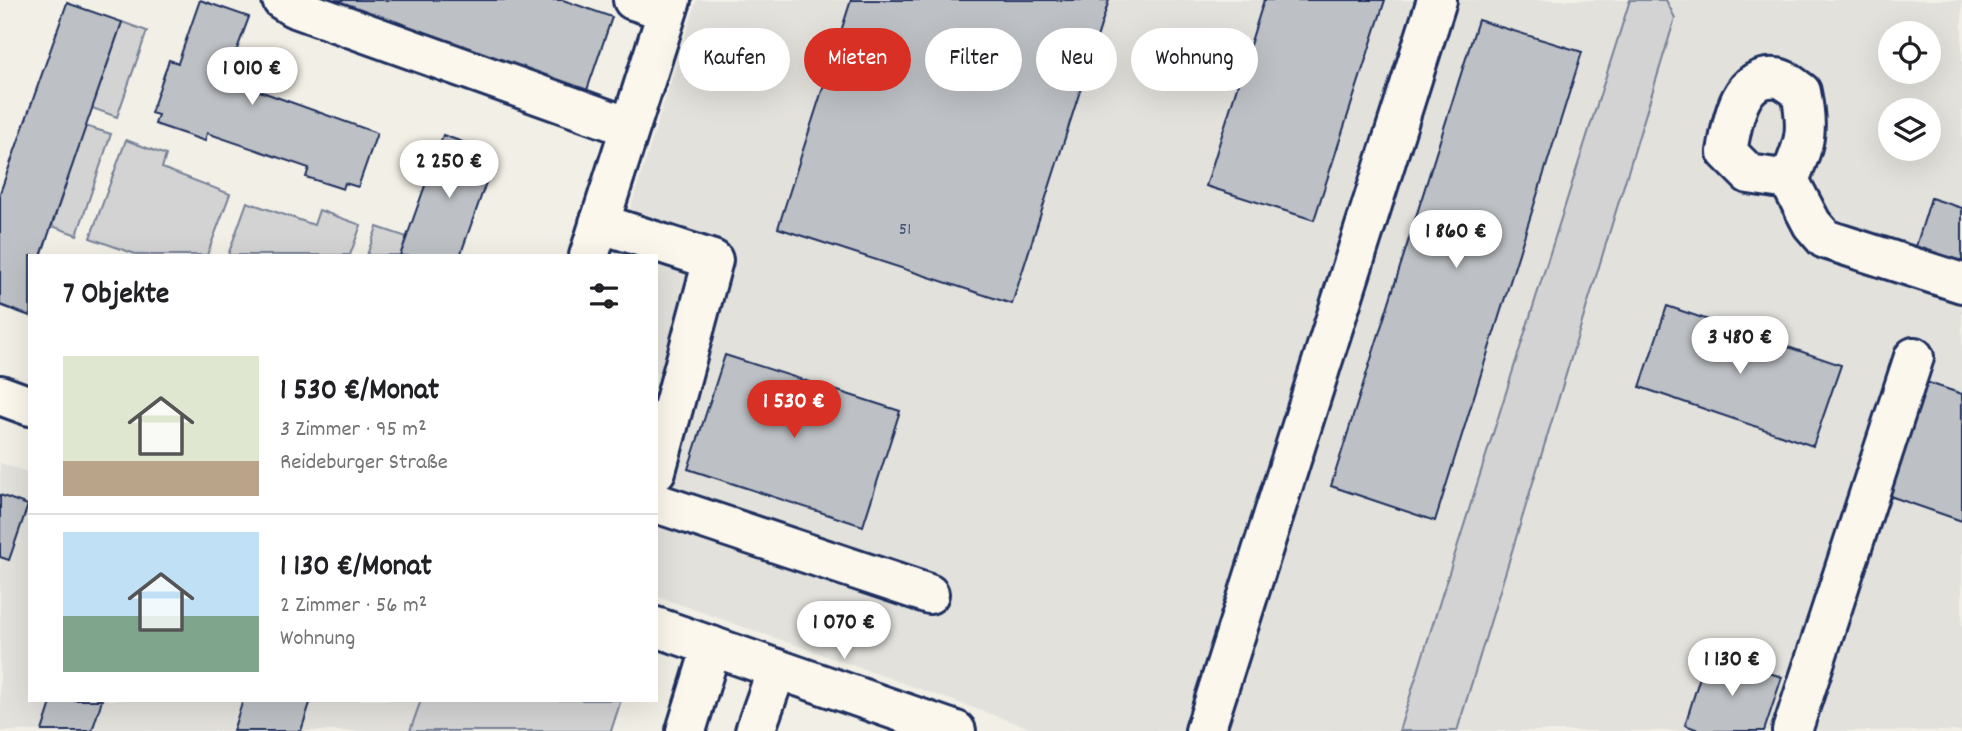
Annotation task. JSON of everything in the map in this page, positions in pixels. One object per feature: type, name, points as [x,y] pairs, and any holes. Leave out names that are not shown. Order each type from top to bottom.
[{"type":"street","points":[[282,0],[293,7],[629,127]]},
{"type":"street","points":[[1205,731],[1437,0]]},
{"type":"street","points":[[657,4],[629,127],[594,239],[713,260],[658,464]]},
{"type":"street","points":[[1789,180],[1812,224],[1825,239],[1962,283]]},
{"type":"street","points":[[1792,731],[1914,357]]},
{"type":"street","points":[[0,395],[28,405]]},
{"type":"street","points":[[658,504],[929,594]]},
{"type":"street","points":[[658,628],[956,731]]},
{"type":"street","points":[[686,731],[712,646]]},
{"type":"street","points":[[755,731],[778,669]]},
{"type":"shaded area","points":[[697,0],[1962,0],[1962,731],[1039,731],[658,597],[658,254],[616,254],[679,56],[679,91],[790,91],[790,28],[688,28]]},
{"type":"shaded area","points":[[1630,0],[1666,0],[1675,18],[1457,731],[1399,731]]},
{"type":"shaded area","points":[[122,22],[147,31],[117,117],[92,108]]},
{"type":"shaded area","points":[[85,126],[111,134],[77,235],[52,226]]},
{"type":"shaded area","points":[[126,140],[166,155],[162,168],[230,194],[207,254],[135,254],[90,238]]},
{"type":"shaded area","points":[[247,202],[314,225],[319,210],[361,225],[350,254],[228,254]]},
{"type":"shaded area","points":[[377,227],[407,237],[400,254],[367,254]]},
{"type":"shaded area","points":[[0,463],[28,472],[28,702],[420,702],[410,731],[0,731]]},
{"type":"shaded area","points":[[420,702],[620,702],[611,731],[410,731]]},
{"type":"building","points":[[200,0],[249,17],[226,79],[377,133],[358,187],[345,183],[343,189],[306,177],[309,168],[207,133],[205,141],[155,124],[158,115],[151,113],[169,60],[178,63]]},
{"type":"building","points":[[329,0],[563,0],[612,17],[586,93]]},
{"type":"building","points":[[851,0],[1109,0],[1100,28],[1036,28],[1036,91],[1080,91],[1012,304],[778,228],[822,91],[911,91],[911,28],[842,28]]},
{"type":"building","points":[[1264,0],[1385,0],[1314,220],[1206,186],[1236,91],[1258,91],[1258,28],[1255,28]]},
{"type":"building","points":[[67,3],[122,22],[42,254],[28,254],[28,315],[0,305],[0,193]]},
{"type":"building","points":[[1478,20],[1582,52],[1435,521],[1331,486]]},
{"type":"building","points":[[443,135],[496,154],[461,254],[401,254]]},
{"type":"building","points":[[1931,198],[1962,208],[1962,272],[1913,256]]},
{"type":"building","points":[[1667,306],[1841,365],[1813,446],[1640,387]]},
{"type":"building","points":[[725,355],[900,411],[863,526],[688,469]]},
{"type":"building","points":[[1923,381],[1962,394],[1962,521],[1887,495]]},
{"type":"building","points":[[0,495],[28,505],[9,560],[0,557]]},
{"type":"building","points":[[1707,654],[1782,677],[1764,731],[1701,731],[1685,725]]},
{"type":"building","points":[[51,702],[101,702],[92,731],[42,731]]},
{"type":"building","points":[[242,702],[310,702],[301,731],[233,731]]}]
